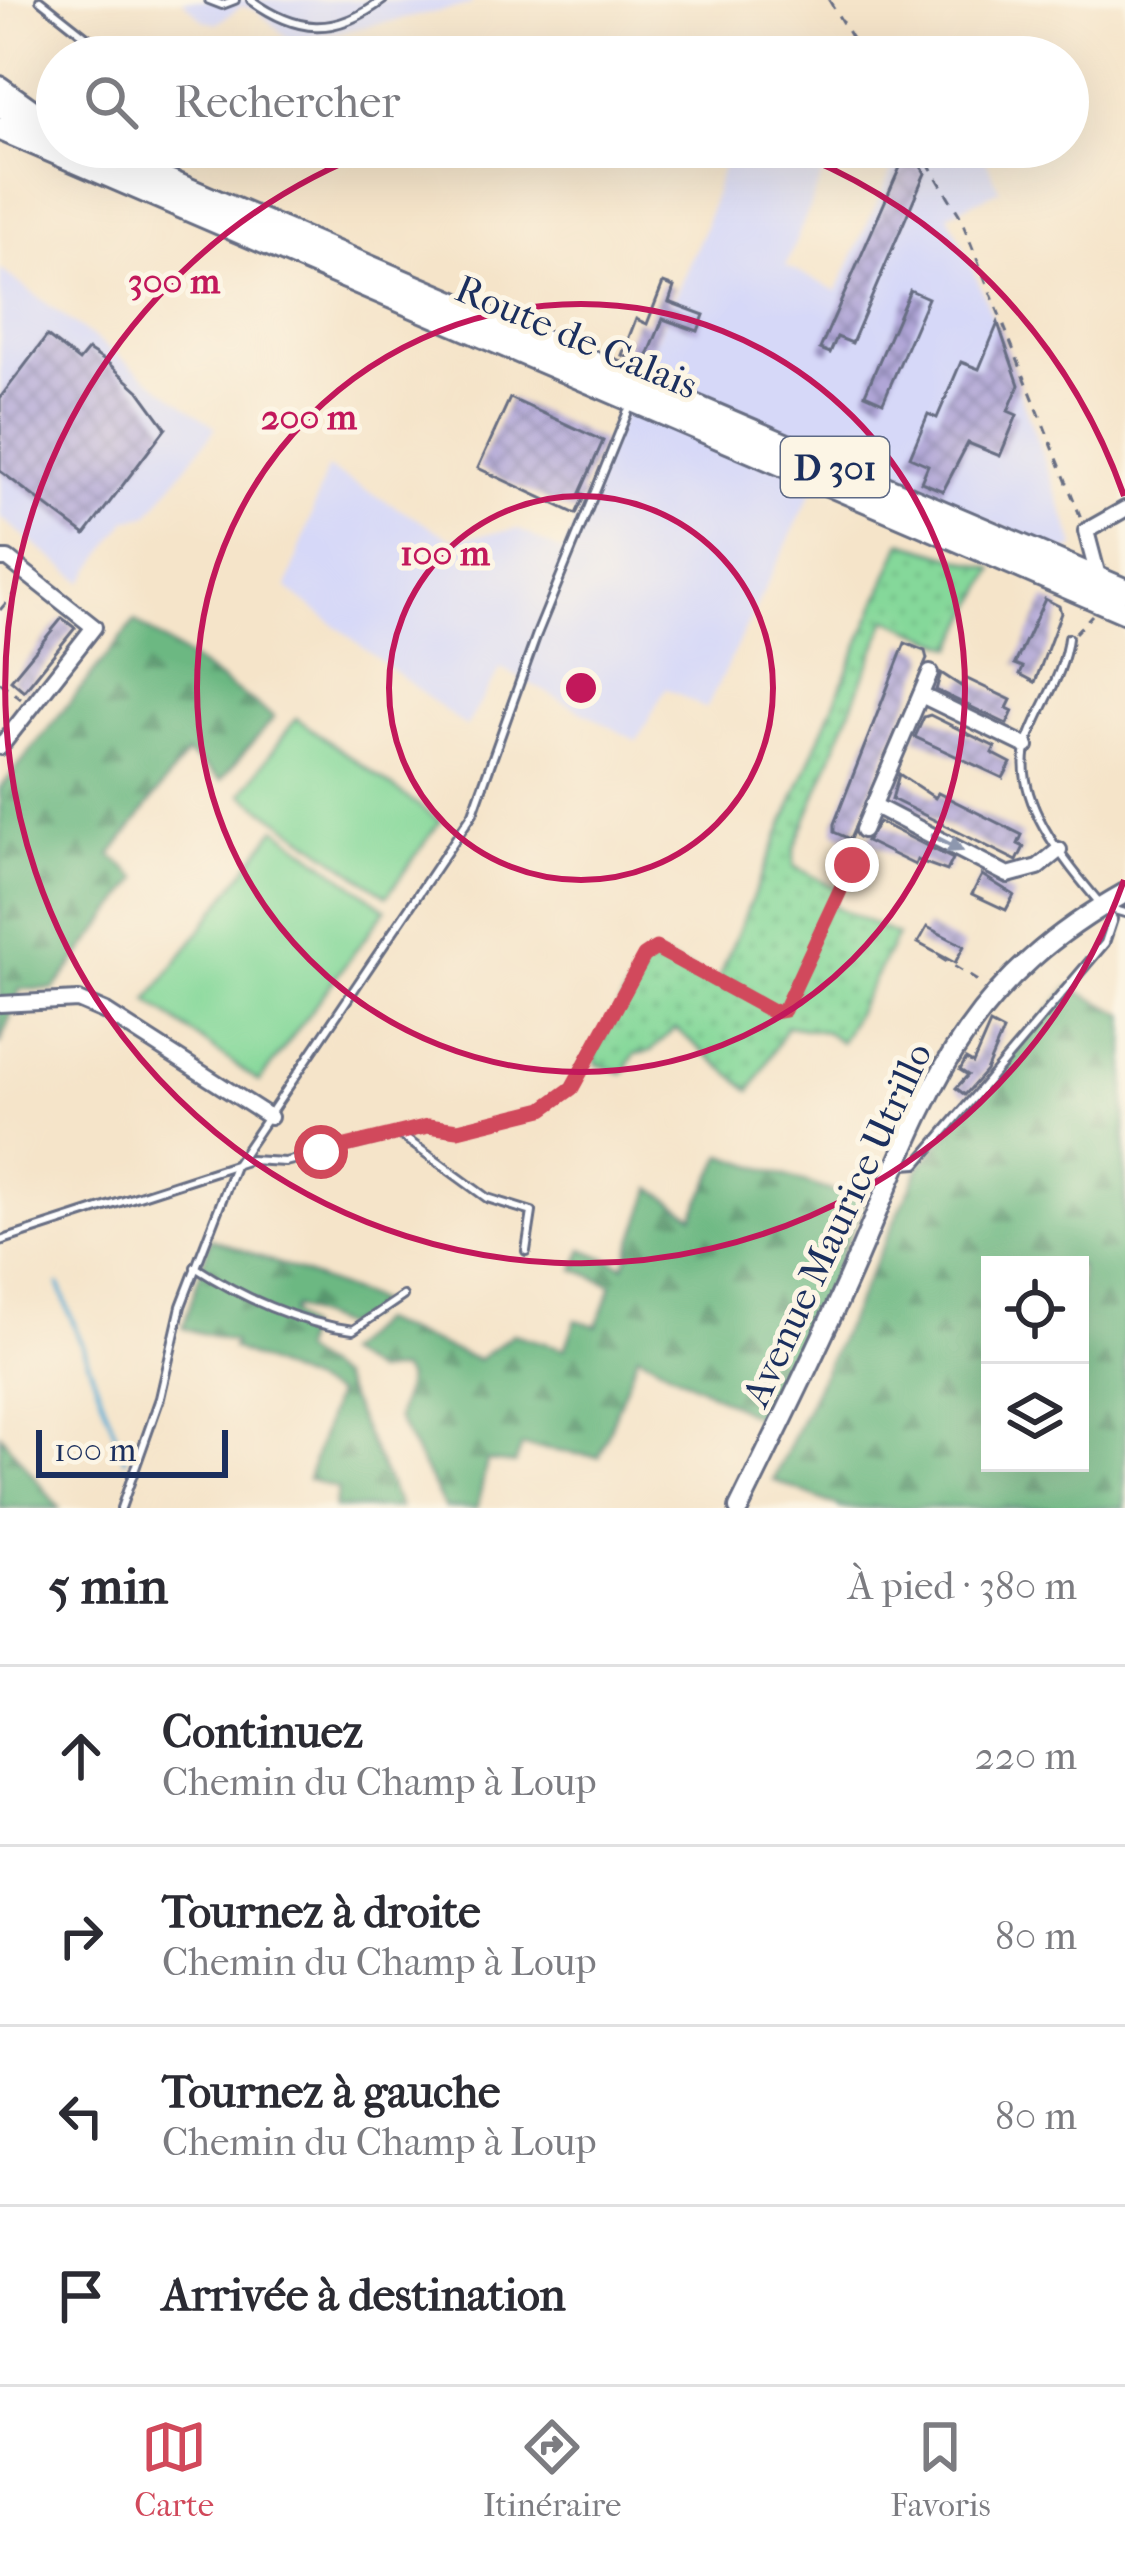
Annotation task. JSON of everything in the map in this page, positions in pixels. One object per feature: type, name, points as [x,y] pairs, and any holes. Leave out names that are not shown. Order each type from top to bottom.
[{"type":"main road","points":[[0,86],[36,113]]},
{"type":"main road","points":[[0,107],[36,120]]},
{"type":"main road","name":"Route de Calais","points":[[0,129],[36,144]]},
{"type":"main road","name":"Route de Calais","points":[[92,168],[1099,590],[1125,590]]},
{"type":"main road","name":"Route de Calais","points":[[138,168],[1099,590],[1125,612]]},
{"type":"main road","points":[[139,168],[147,172]]},
{"type":"main road","name":"Avenue Maurice Utrillo","points":[[739,1508],[839,1300],[933,1080],[995,993],[1028,959],[1125,892]]},
{"type":"street","points":[[1099,590],[1086,531],[1125,509]]},
{"type":"street","points":[[0,559],[29,575],[94,627],[0,747]]},
{"type":"street","points":[[863,830],[930,673]]},
{"type":"street","points":[[921,695],[1026,746]]},
{"type":"street","points":[[873,805],[1008,875],[1023,875],[1058,850]]},
{"type":"street","points":[[0,1004],[78,1000],[271,1117]]},
{"type":"lane","points":[[40,0],[85,36]]},
{"type":"lane","points":[[209,0],[222,5],[236,0]]},
{"type":"lane","points":[[251,0],[274,19],[297,26],[346,21],[383,0]]},
{"type":"lane","points":[[121,1508],[160,1398],[195,1267],[236,1166],[473,813],[537,634],[634,399]]},
{"type":"lane","points":[[894,1166],[917,1164],[1105,943],[1113,919],[1058,850],[1029,794],[1026,746],[1066,657],[1069,638]]},
{"type":"lane","points":[[1102,906],[1125,913]]},
{"type":"lane","points":[[0,1241],[250,1160],[285,1162],[428,1126],[458,1130],[543,1109],[572,1088],[591,1052]]},
{"type":"lane","points":[[402,1136],[487,1198],[532,1212],[526,1251]]},
{"type":"lane","points":[[195,1267],[227,1288],[340,1329],[364,1325],[392,1298],[403,1295]]},
{"type":"path","points":[[829,0],[850,36]]},
{"type":"path","points":[[931,168],[959,214],[1086,531]]},
{"type":"path","points":[[0,610],[29,575]]},
{"type":"path","points":[[1069,638],[1088,623],[1099,590]]},
{"type":"path","points":[[0,682],[33,705]]},
{"type":"path","points":[[591,1052],[644,956],[656,948],[773,1012],[784,1010],[852,865],[863,830]]},
{"type":"path","points":[[939,957],[995,993]]},
{"type":"shaded area","points":[[182,0],[473,0],[470,5],[321,36],[285,36],[257,10],[242,6],[216,24],[203,20]]},
{"type":"shaded area","points":[[722,168],[825,168],[786,266],[837,291],[893,168],[990,168],[1000,190],[948,214],[983,292],[1076,547],[1063,553],[830,455],[706,709],[666,688],[637,741],[501,668],[466,727],[287,588],[327,468],[452,539],[518,529],[563,552],[705,227]]},
{"type":"shaded area","points":[[0,269],[216,428],[148,515],[127,520],[83,582],[0,517]]},
{"type":"green space","points":[[902,542],[994,569],[954,647],[887,619],[794,850],[794,866],[836,888],[834,906],[897,935],[841,1042],[826,1032],[787,1026],[751,1091],[675,1028],[651,1051],[635,1054],[623,1073],[597,1064],[594,1053],[643,961],[657,956],[717,982]]},
{"type":"green space","points":[[135,621],[274,717],[221,780],[187,753],[111,855],[138,879],[54,989],[20,989],[0,1045],[0,789]]},
{"type":"green space","points":[[296,718],[440,821],[387,896],[242,794]]},
{"type":"green space","points":[[276,828],[386,909],[259,1082],[148,1001]]},
{"type":"green space","points":[[1069,987],[1125,1015],[1125,1508],[842,1508],[773,1480],[920,1167]]},
{"type":"green space","points":[[723,1155],[864,1202],[769,1424],[638,1354],[599,1457],[522,1446],[515,1464],[487,1461],[477,1508],[445,1508],[397,1418],[407,1379],[400,1370],[374,1373],[343,1353],[378,1321],[478,1360],[513,1334],[565,1349],[576,1320],[597,1326],[612,1285],[575,1269],[583,1249],[624,1266],[652,1188],[693,1216]]},
{"type":"green space","points":[[211,1238],[379,1302],[367,1317],[341,1326],[294,1307],[291,1313],[306,1329],[300,1351],[340,1379],[400,1508],[334,1508],[338,1489],[308,1479],[335,1394],[232,1348],[234,1342],[183,1328]]},
{"type":"green space","points":[[0,1434],[59,1508],[0,1508]]},
{"type":"building","points":[[900,168],[922,168],[925,173],[852,343],[837,337],[830,353],[820,349]]},
{"type":"building","points":[[663,283],[674,287],[669,302],[704,315],[698,331],[663,319],[645,363],[622,355],[636,319],[647,324]]},
{"type":"building","points":[[910,290],[928,298],[883,402],[865,394]]},
{"type":"building","points":[[998,323],[1019,385],[1008,411],[1017,415],[1000,456],[968,443],[943,491],[921,482],[928,465],[910,457],[928,414],[937,418],[961,362],[979,369]]},
{"type":"building","points":[[47,336],[79,361],[88,350],[108,363],[139,391],[166,428],[85,535],[0,471],[0,398]]},
{"type":"building","points":[[510,398],[603,441],[576,514],[478,468]]},
{"type":"building","points":[[1045,599],[1059,606],[1061,613],[1035,682],[1020,674],[1023,667],[1015,664]]},
{"type":"building","points":[[62,618],[75,628],[24,691],[11,680]]},
{"type":"building","points":[[905,643],[925,651],[927,659],[850,839],[834,832],[834,824]]},
{"type":"building","points":[[941,673],[961,686],[965,678],[1011,700],[1007,708],[1013,711],[1007,724],[936,690]]},
{"type":"building","points":[[930,715],[995,747],[992,753],[1011,763],[1003,778],[915,737],[924,717]]},
{"type":"building","points":[[899,774],[935,798],[938,793],[1022,835],[1018,844],[1024,847],[1017,861],[892,799]]},
{"type":"building","points":[[879,822],[953,859],[947,871],[917,860],[915,865],[866,841]]},
{"type":"building","points":[[982,875],[1014,895],[1006,910],[972,894]]},
{"type":"building","points":[[927,927],[964,946],[955,963],[918,943]]},
{"type":"building","points":[[990,1024],[1003,1031],[986,1071],[965,1095],[956,1088],[968,1075],[960,1070],[966,1059],[973,1063]]},
{"type":"waterway","points":[[59,1285],[125,1459]]},
{"type":"route","points":[[321,1152],[428,1126],[458,1130],[543,1109],[572,1088],[644,956],[656,948],[773,1012],[784,1010],[852,865]]}]
